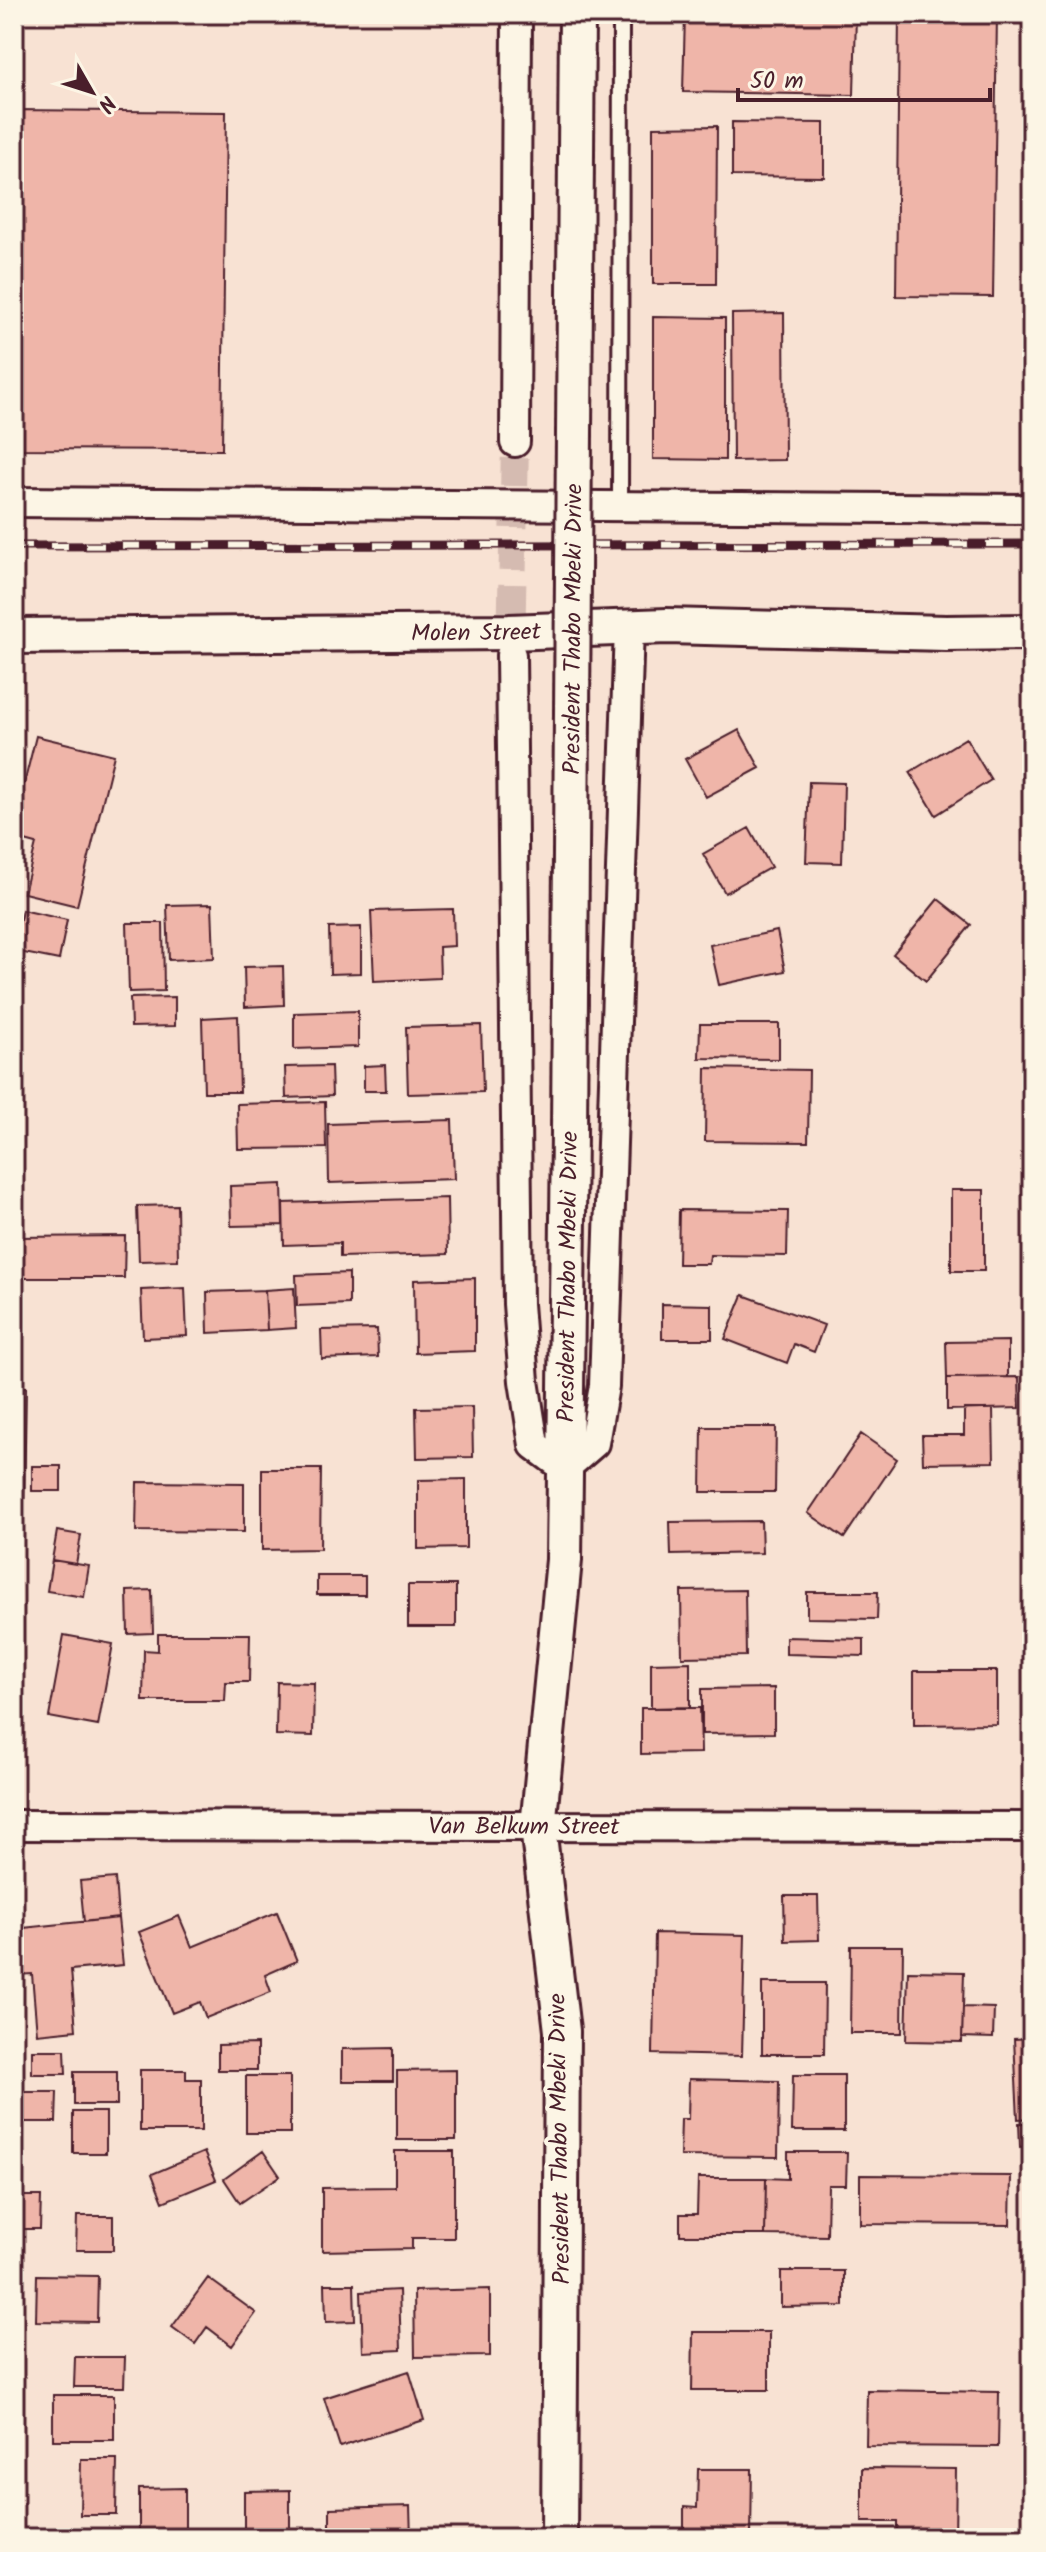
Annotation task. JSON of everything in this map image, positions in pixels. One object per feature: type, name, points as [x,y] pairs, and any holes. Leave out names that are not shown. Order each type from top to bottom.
[{"type":"street","points":[[515,442],[517,14]]},
{"type":"street","name":"President Thabo Mbeki Drive","points":[[559,2538],[562,2031],[538,1827],[564,1560],[577,14]]},
{"type":"street","points":[[14,502],[1032,509]]},
{"type":"street","name":"Molen Street","points":[[14,636],[509,632],[667,626],[946,633],[1032,632]]},
{"type":"street","points":[[511,655],[518,1304],[524,1381],[534,1445],[565,1468],[594,1443],[604,1386],[629,627]]},
{"type":"street","name":"Van Belkum Street","points":[[14,1825],[1032,1827]]},
{"type":"lane","points":[[620,507],[621,14]]},
{"type":"building","points":[[685,14],[856,14],[854,95],[683,92]]},
{"type":"building","points":[[899,14],[997,14],[993,297],[896,296]]},
{"type":"building","points":[[14,110],[226,112],[222,450],[14,449]]},
{"type":"building","points":[[732,122],[824,123],[824,177],[732,176]]},
{"type":"building","points":[[717,126],[716,284],[653,284],[653,127]]},
{"type":"building","points":[[784,313],[785,460],[733,461],[732,314]]},
{"type":"building","points":[[653,317],[725,318],[725,460],[653,459]]},
{"type":"building","points":[[739,730],[760,768],[706,797],[685,759]]},
{"type":"building","points":[[36,736],[114,755],[77,906],[24,893],[36,844],[14,838],[14,824]]},
{"type":"building","points":[[966,738],[991,780],[936,815],[910,772]]},
{"type":"building","points":[[809,782],[844,783],[842,863],[806,862]]},
{"type":"building","points":[[749,828],[771,867],[725,893],[703,854]]},
{"type":"building","points":[[938,899],[971,925],[926,981],[893,954]]},
{"type":"building","points":[[212,904],[214,958],[169,960],[167,905]]},
{"type":"building","points":[[453,909],[454,946],[439,947],[440,978],[374,981],[371,911]]},
{"type":"building","points":[[22,910],[67,920],[59,960],[14,951]]},
{"type":"building","points":[[127,923],[163,923],[164,991],[129,992]]},
{"type":"building","points":[[361,927],[361,973],[330,974],[329,928]]},
{"type":"building","points":[[777,931],[785,971],[719,985],[710,945]]},
{"type":"building","points":[[283,966],[284,1005],[245,1007],[244,967]]},
{"type":"building","points":[[175,997],[175,1026],[131,1027],[130,998]]},
{"type":"building","points":[[358,1011],[358,1047],[294,1049],[294,1013]]},
{"type":"building","points":[[238,1016],[240,1092],[204,1092],[202,1018]]},
{"type":"building","points":[[700,1024],[779,1024],[779,1059],[699,1058]]},
{"type":"building","points":[[481,1025],[483,1092],[408,1094],[406,1027]]},
{"type":"building","points":[[385,1065],[386,1091],[364,1091],[364,1066]]},
{"type":"building","points":[[331,1066],[332,1096],[286,1098],[285,1067]]},
{"type":"building","points":[[706,1068],[809,1070],[808,1142],[705,1141]]},
{"type":"building","points":[[325,1102],[326,1148],[238,1149],[237,1104]]},
{"type":"building","points":[[452,1120],[454,1179],[329,1183],[328,1124]]},
{"type":"building","points":[[282,1184],[283,1225],[231,1226],[230,1186]]},
{"type":"building","points":[[951,1190],[984,1190],[984,1271],[951,1271]]},
{"type":"building","points":[[447,1198],[448,1254],[340,1257],[340,1243],[284,1245],[283,1203]]},
{"type":"building","points":[[177,1205],[178,1260],[139,1261],[137,1206]]},
{"type":"building","points":[[679,1210],[788,1211],[787,1256],[710,1255],[709,1264],[678,1264]]},
{"type":"building","points":[[125,1236],[124,1278],[14,1278],[14,1237]]},
{"type":"building","points":[[349,1273],[349,1304],[297,1306],[296,1275]]},
{"type":"building","points":[[475,1278],[475,1351],[415,1353],[414,1280]]},
{"type":"building","points":[[185,1288],[187,1336],[143,1338],[141,1290]]},
{"type":"building","points":[[294,1288],[296,1328],[267,1330],[265,1290]]},
{"type":"building","points":[[265,1290],[267,1330],[208,1333],[207,1292]]},
{"type":"building","points":[[743,1295],[824,1325],[814,1352],[794,1344],[787,1363],[725,1339]]},
{"type":"building","points":[[662,1304],[712,1305],[712,1339],[662,1339]]},
{"type":"building","points":[[377,1329],[378,1357],[322,1359],[321,1330]]},
{"type":"building","points":[[1008,1341],[1008,1377],[947,1378],[946,1342]]},
{"type":"building","points":[[1019,1377],[1020,1408],[947,1410],[947,1378]]},
{"type":"building","points":[[14,1387],[26,1387],[24,1501],[14,1501]]},
{"type":"building","points":[[472,1407],[473,1457],[417,1458],[416,1408]]},
{"type":"building","points":[[964,1409],[993,1409],[994,1462],[923,1463],[922,1435],[964,1435]]},
{"type":"building","points":[[702,1427],[776,1427],[775,1492],[701,1492]]},
{"type":"building","points":[[1027,1433],[1032,1433],[1032,1495],[1027,1495]]},
{"type":"building","points":[[861,1434],[897,1459],[844,1538],[808,1513]]},
{"type":"building","points":[[32,1466],[61,1466],[61,1491],[32,1491]]},
{"type":"building","points":[[262,1469],[321,1469],[320,1549],[262,1550]]},
{"type":"building","points":[[466,1479],[466,1548],[418,1549],[418,1480]]},
{"type":"building","points":[[137,1482],[244,1483],[244,1532],[136,1531]]},
{"type":"building","points":[[1025,1512],[1032,1512],[1032,1548],[1025,1549]]},
{"type":"building","points":[[761,1521],[762,1553],[671,1555],[670,1522]]},
{"type":"building","points":[[57,1531],[81,1535],[76,1564],[52,1560]]},
{"type":"building","points":[[52,1560],[89,1566],[84,1597],[47,1591]]},
{"type":"building","points":[[317,1576],[365,1576],[365,1595],[317,1595]]},
{"type":"building","points":[[408,1585],[456,1585],[456,1627],[408,1627]]},
{"type":"building","points":[[152,1590],[153,1633],[128,1634],[127,1591]]},
{"type":"building","points":[[745,1590],[746,1656],[682,1657],[681,1591]]},
{"type":"building","points":[[807,1592],[878,1592],[877,1619],[807,1618]]},
{"type":"building","points":[[158,1634],[250,1634],[249,1682],[226,1682],[225,1701],[143,1701],[144,1650],[158,1651]]},
{"type":"building","points":[[64,1635],[113,1644],[98,1726],[49,1717]]},
{"type":"building","points":[[786,1637],[864,1639],[864,1656],[786,1654]]},
{"type":"building","points":[[690,1662],[690,1707],[651,1708],[651,1663]]},
{"type":"building","points":[[914,1671],[997,1671],[997,1724],[914,1725]]},
{"type":"building","points":[[277,1682],[314,1683],[313,1736],[276,1735]]},
{"type":"building","points":[[774,1688],[774,1733],[702,1734],[702,1689]]},
{"type":"building","points":[[641,1708],[700,1708],[701,1753],[641,1754]]},
{"type":"building","points":[[115,1878],[118,1918],[84,1922],[80,1881]]},
{"type":"building","points":[[784,1896],[818,1896],[819,1940],[785,1941]]},
{"type":"building","points":[[277,1912],[297,1961],[265,1975],[271,1992],[206,2018],[200,2002],[172,2013],[139,1932],[179,1916],[192,1947]]},
{"type":"building","points":[[118,1918],[123,1965],[71,1970],[76,2030],[37,2034],[32,1974],[17,1975],[14,1929]]},
{"type":"building","points":[[655,1933],[745,1935],[742,2056],[653,2054]]},
{"type":"building","points":[[851,1946],[903,1946],[902,2033],[850,2033]]},
{"type":"building","points":[[908,1971],[964,1972],[962,2042],[906,2041]]},
{"type":"building","points":[[762,1983],[825,1983],[824,2054],[762,2054]]},
{"type":"building","points":[[963,2007],[994,2008],[993,2038],[962,2037]]},
{"type":"building","points":[[1032,2038],[1032,2118],[1018,2119],[1014,2039]]},
{"type":"building","points":[[257,2044],[257,2070],[218,2070],[218,2045]]},
{"type":"building","points":[[393,2048],[393,2081],[342,2081],[342,2049]]},
{"type":"building","points":[[32,2050],[65,2050],[66,2074],[32,2074]]},
{"type":"building","points":[[140,2070],[186,2070],[186,2079],[201,2079],[201,2131],[140,2131]]},
{"type":"building","points":[[456,2070],[456,2140],[397,2140],[397,2071]]},
{"type":"building","points":[[74,2072],[117,2072],[117,2105],[74,2105]]},
{"type":"building","points":[[793,2075],[844,2075],[844,2131],[792,2131]]},
{"type":"building","points":[[246,2076],[290,2076],[290,2133],[246,2133]]},
{"type":"building","points":[[689,2079],[779,2081],[778,2157],[680,2156],[681,2119],[688,2119]]},
{"type":"building","points":[[14,2092],[57,2092],[56,2122],[14,2122]]},
{"type":"building","points":[[73,2112],[106,2112],[106,2153],[73,2153]]},
{"type":"building","points":[[1019,2123],[1032,2123],[1032,2146],[1020,2147]]},
{"type":"building","points":[[263,2151],[280,2176],[240,2203],[224,2179]]},
{"type":"building","points":[[395,2151],[454,2151],[454,2238],[412,2238],[412,2249],[322,2251],[322,2188],[395,2187]]},
{"type":"building","points":[[204,2152],[216,2180],[163,2202],[152,2174]]},
{"type":"building","points":[[788,2152],[847,2152],[846,2185],[828,2185],[827,2236],[765,2235],[766,2178],[788,2179]]},
{"type":"building","points":[[860,2175],[1011,2176],[1010,2225],[860,2224]]},
{"type":"building","points":[[698,2178],[766,2178],[765,2235],[680,2235],[680,2214],[697,2214]]},
{"type":"building","points":[[14,2196],[41,2196],[40,2229],[14,2229]]},
{"type":"building","points":[[77,2216],[113,2216],[113,2250],[76,2250]]},
{"type":"building","points":[[781,2271],[844,2271],[844,2306],[781,2307]]},
{"type":"building","points":[[37,2275],[98,2276],[97,2322],[36,2321]]},
{"type":"building","points":[[208,2278],[256,2313],[232,2346],[207,2327],[195,2344],[172,2327]]},
{"type":"building","points":[[325,2284],[354,2284],[355,2321],[326,2322]]},
{"type":"building","points":[[490,2289],[490,2356],[415,2357],[414,2291]]},
{"type":"building","points":[[399,2290],[401,2350],[363,2352],[361,2292]]},
{"type":"building","points":[[14,2323],[20,2323],[20,2356],[14,2356]]},
{"type":"building","points":[[693,2332],[769,2332],[769,2390],[692,2390]]},
{"type":"building","points":[[75,2357],[125,2357],[124,2387],[74,2387]]},
{"type":"building","points":[[409,2371],[424,2420],[340,2447],[324,2398]]},
{"type":"building","points":[[867,2390],[999,2392],[998,2447],[866,2446]]},
{"type":"building","points":[[53,2395],[114,2395],[114,2440],[53,2440]]},
{"type":"building","points":[[81,2459],[117,2459],[116,2515],[80,2515]]},
{"type":"building","points":[[862,2468],[956,2469],[955,2538],[897,2538],[897,2522],[862,2522]]},
{"type":"building","points":[[698,2469],[752,2469],[751,2536],[684,2535],[684,2507],[697,2508]]},
{"type":"building","points":[[185,2488],[185,2538],[139,2538],[139,2489]]},
{"type":"building","points":[[290,2490],[290,2538],[244,2538],[244,2491]]},
{"type":"building","points":[[410,2506],[411,2538],[330,2538],[330,2508]]},
{"type":"tunnel","points":[[511,654],[515,442]]},
{"type":"railway","points":[[14,546],[1032,544]]}]
